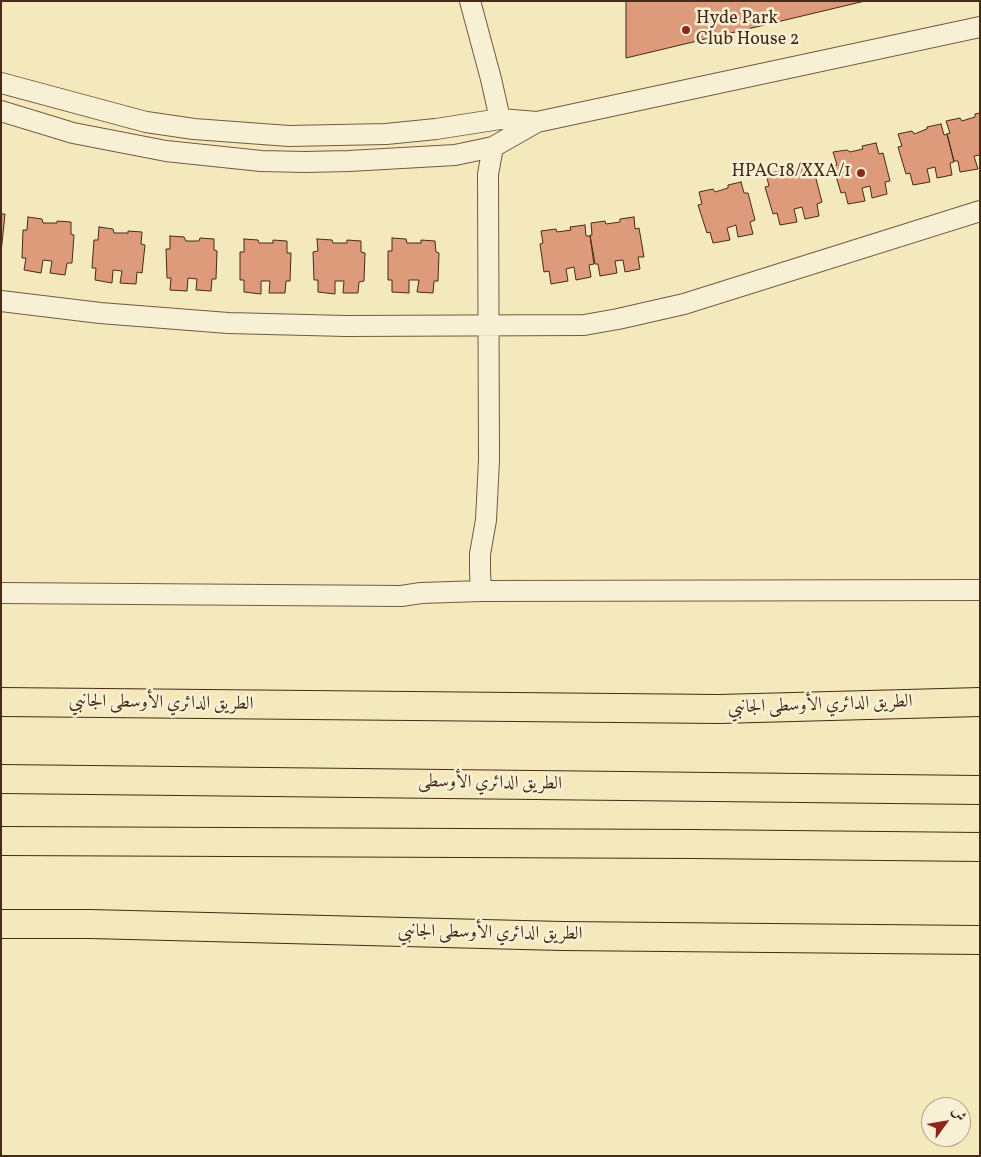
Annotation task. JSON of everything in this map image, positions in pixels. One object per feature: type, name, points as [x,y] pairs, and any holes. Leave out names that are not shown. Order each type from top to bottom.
[{"type":"highway","name":"الطريق الدائري الأوسطى الجانبي","points":[[1,702],[719,709],[980,702]]},
{"type":"highway","name":"الطريق الدائري الأوسطى","points":[[1,779],[980,790]]},
{"type":"highway","points":[[1,841],[980,847]]},
{"type":"highway","name":"الطريق الدائري الأوسطى الجانبي","points":[[1,924],[90,924],[562,936],[980,940]]},
{"type":"street","points":[[470,1],[500,119]]},
{"type":"street","points":[[1,83],[146,122],[194,129],[289,136],[386,134],[436,129],[500,119],[537,122],[980,27]]},
{"type":"street","points":[[1,111],[73,133],[166,151],[251,160],[305,162],[455,155],[493,147],[537,122]]},
{"type":"street","points":[[481,591],[480,554],[486,520],[489,460],[488,174],[493,147]]},
{"type":"street","points":[[1,301],[100,313],[228,324],[346,326],[584,325],[684,304],[980,211]]},
{"type":"street","points":[[1,593],[401,596],[421,593],[481,591],[980,590]]},
{"type":"building","name":"Hyde Park Club House 2","points":[[626,1],[865,1],[626,58]]},
{"type":"building","points":[[980,113],[980,155],[974,156],[978,169],[960,172],[958,161],[954,161],[947,134],[950,133],[946,121],[960,118],[962,121],[975,117],[975,114]]},
{"type":"building","name":"HPAC18/XXA/1","points":[[941,124],[944,135],[947,134],[954,162],[950,163],[952,175],[937,178],[935,167],[927,169],[930,182],[913,185],[910,173],[906,174],[898,147],[902,146],[898,134],[912,131],[914,134],[927,129],[927,127]]},
{"type":"building","name":"HPAC18/XXA/1","points":[[876,143],[879,154],[883,153],[890,181],[885,182],[887,194],[872,198],[870,186],[862,188],[865,201],[848,204],[845,192],[841,193],[833,166],[837,165],[833,152],[847,150],[850,152],[863,149],[862,146]]},
{"type":"building","name":"HPAC18/XXA/1","points":[[808,164],[812,175],[815,175],[822,202],[817,204],[819,216],[805,219],[802,207],[794,209],[797,222],[780,225],[777,213],[773,214],[765,187],[769,186],[766,174],[780,171],[782,174],[795,170],[795,167]]},
{"type":"building","name":"HPAC18/XXA/1","points":[[741,182],[744,193],[748,193],[755,220],[750,222],[753,234],[738,237],[736,225],[727,228],[730,240],[713,243],[710,232],[707,233],[698,205],[702,204],[699,192],[713,189],[715,192],[728,188],[728,185]]},
{"type":"building","points":[[1,214],[5,214],[1,253]]},
{"type":"building","points":[[28,217],[42,219],[43,223],[71,222],[71,234],[74,235],[72,263],[67,263],[65,275],[50,273],[52,261],[43,260],[41,273],[24,270],[26,258],[22,258],[23,230],[27,230]]},
{"type":"building","points":[[634,217],[635,229],[639,228],[644,257],[638,257],[640,269],[625,272],[623,260],[615,261],[617,273],[600,276],[598,264],[595,264],[590,235],[592,235],[591,223],[605,221],[606,224]]},
{"type":"building","points":[[585,225],[586,236],[590,236],[594,264],[589,265],[591,277],[576,280],[574,267],[566,269],[568,281],[551,284],[549,271],[544,272],[540,244],[543,243],[541,231],[556,229],[557,232],[571,230],[570,227]]},
{"type":"building","points":[[99,227],[113,229],[114,233],[142,232],[141,244],[145,245],[142,273],[137,272],[136,284],[120,283],[122,271],[113,270],[112,283],[95,280],[96,268],[92,268],[94,240],[98,240]]},
{"type":"building","points":[[170,236],[184,237],[186,241],[199,241],[200,238],[214,239],[214,250],[217,251],[216,279],[212,279],[211,291],[196,290],[197,279],[188,278],[187,291],[170,290],[171,278],[167,278],[166,249],[170,249]]},
{"type":"building","points":[[392,238],[406,239],[407,243],[421,243],[421,240],[435,241],[436,252],[439,253],[438,281],[434,281],[433,293],[417,292],[419,280],[409,280],[409,293],[392,292],[392,280],[388,280],[388,251],[392,251]]},
{"type":"building","points":[[244,239],[258,240],[259,243],[273,243],[273,240],[287,241],[287,253],[291,253],[290,281],[286,281],[285,293],[269,293],[270,281],[261,281],[261,294],[244,292],[244,280],[240,280],[240,252],[244,252]]},
{"type":"building","points":[[317,239],[332,240],[333,243],[347,243],[347,240],[361,241],[361,252],[365,253],[364,281],[359,282],[358,293],[343,293],[344,281],[335,281],[335,294],[318,292],[318,280],[314,280],[313,252],[318,251]]},
{"type":"place","name":"Hyde Park Club House 2","points":[[686,30]]},
{"type":"place","name":"HPAC18/XXA/1","points":[[861,173]]}]
